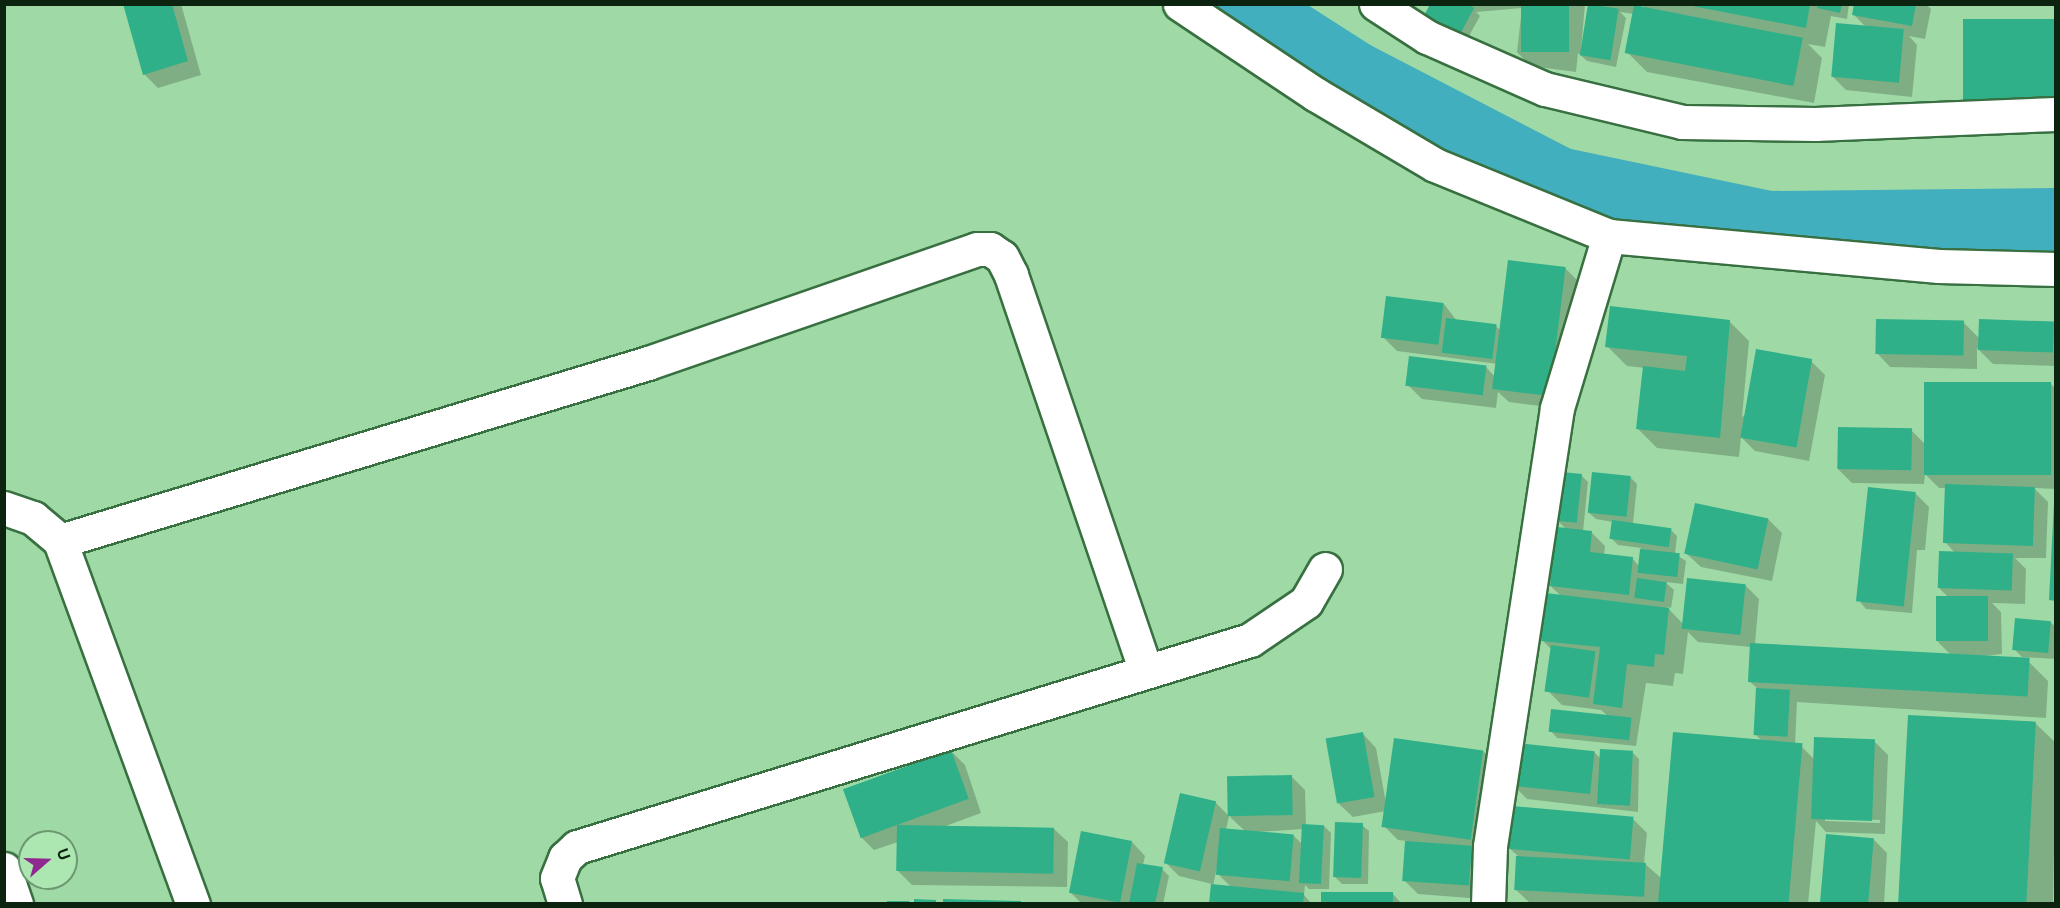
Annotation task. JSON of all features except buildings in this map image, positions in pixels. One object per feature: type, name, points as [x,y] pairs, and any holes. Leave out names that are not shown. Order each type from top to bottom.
[{"type":"street","points":[[1180,4],[1316,94],[1435,165],[1609,236],[1939,267],[2055,268]]},
{"type":"street","points":[[1376,4],[1427,37],[1545,89],[1682,122],[1815,124],[2055,114]]},
{"type":"street","points":[[1488,903],[1490,846],[1557,408],[1609,236]]},
{"type":"street","points":[[60,541],[648,363],[977,249],[990,249],[1002,258],[1011,275],[1146,671]]},
{"type":"street","points":[[4,508],[33,518],[60,541],[193,903]]},
{"type":"street","points":[[565,903],[557,878],[564,858],[577,847],[1250,640],[1306,602],[1325,569]]},
{"type":"street","points":[[4,869],[16,903]]},
{"type":"waterway","points":[[1237,4],[1351,77],[1557,184],[1767,228],[2056,225]]}]
